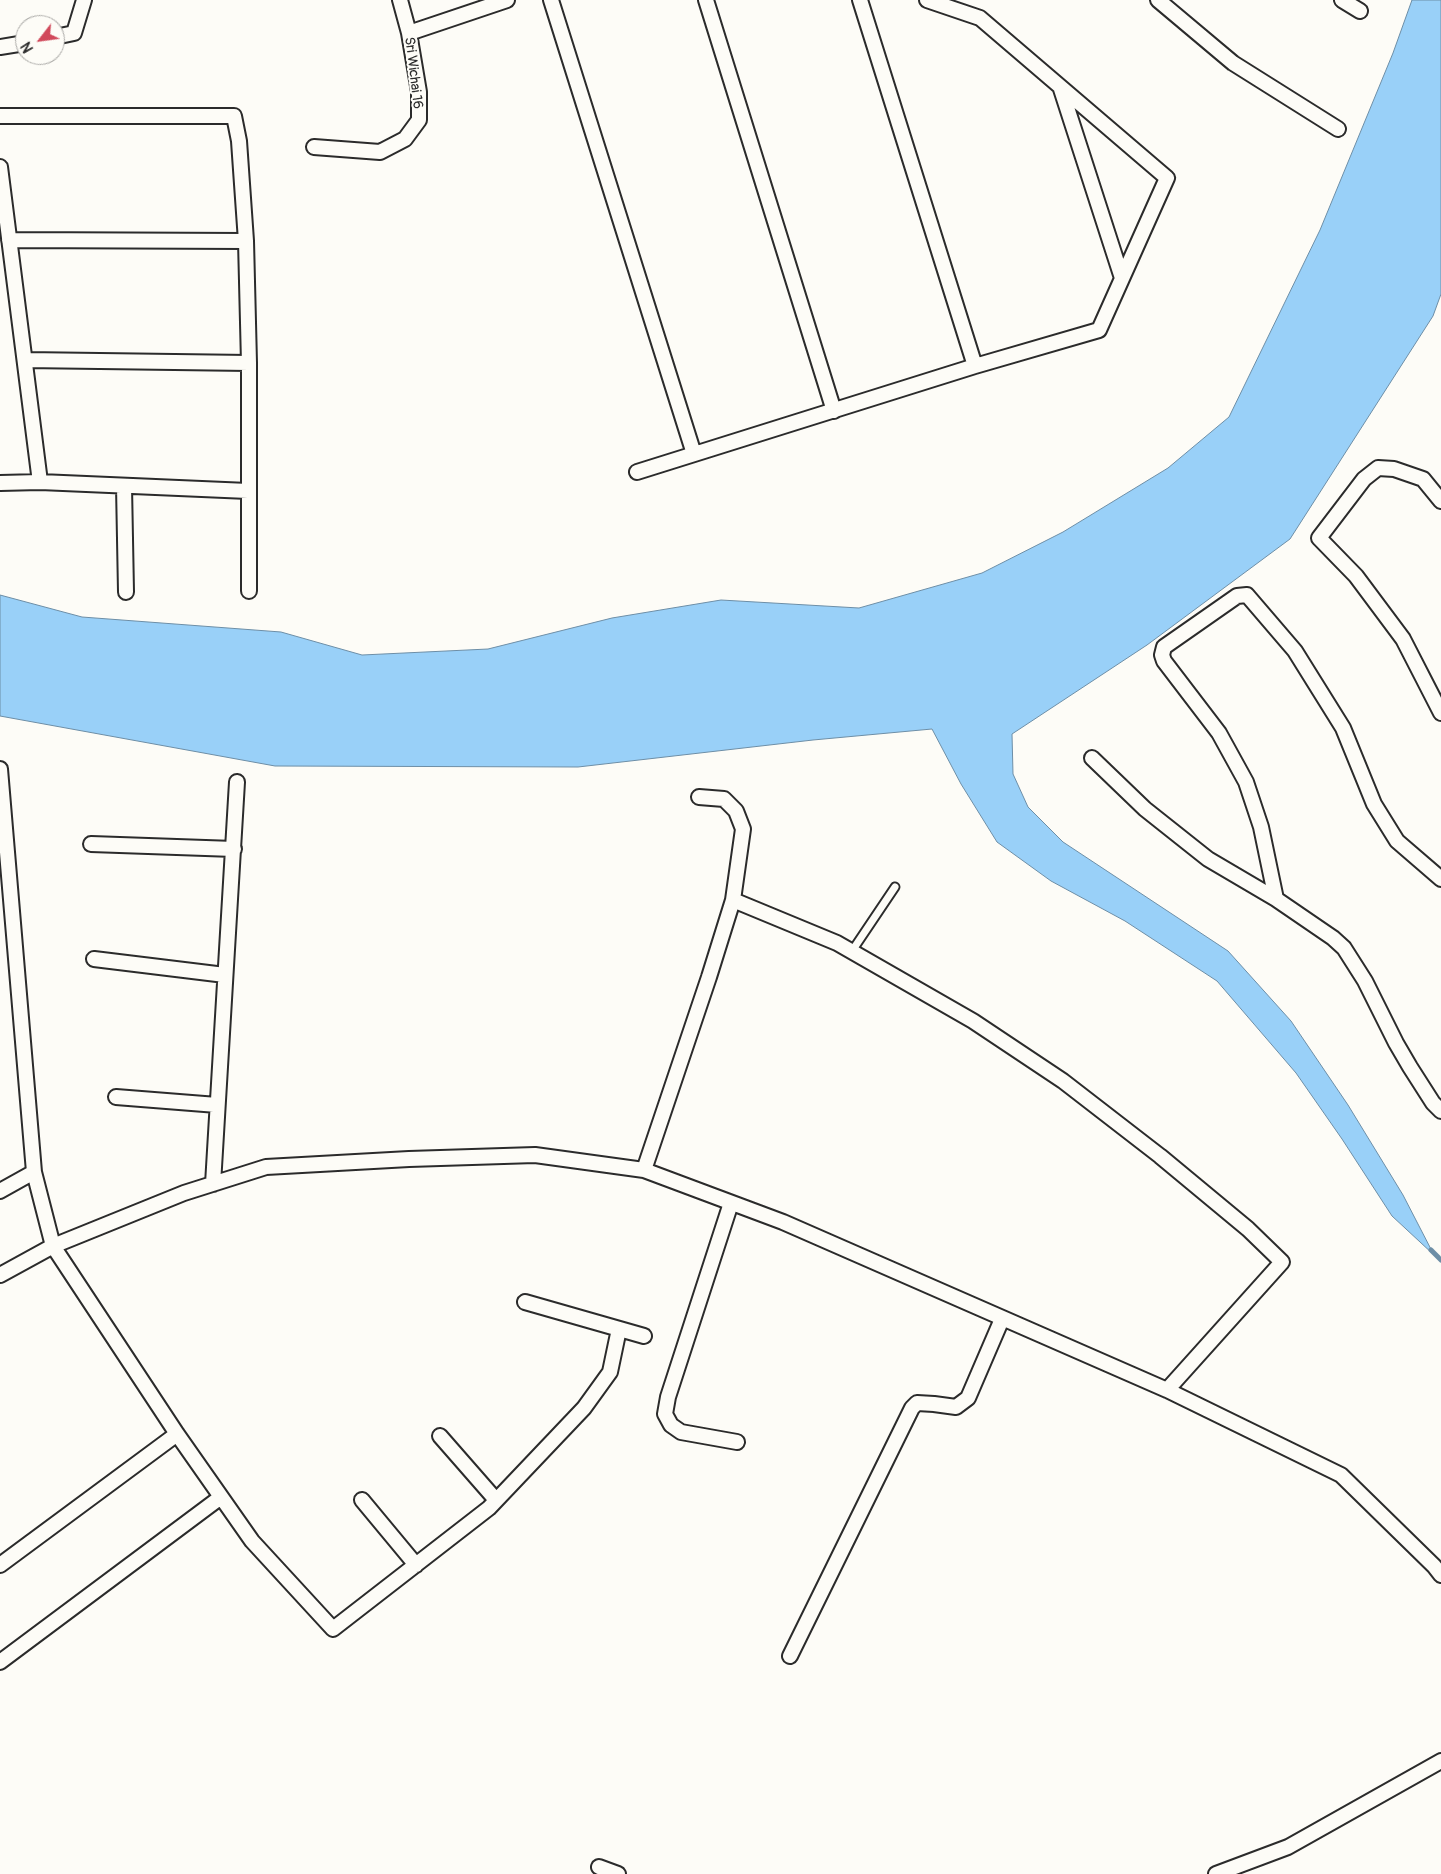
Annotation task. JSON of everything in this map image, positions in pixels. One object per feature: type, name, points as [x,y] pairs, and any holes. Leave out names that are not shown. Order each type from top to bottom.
[{"type":"street","points":[[65,35],[74,33],[84,0]]},
{"type":"street","name":"Sri Wichai 16","points":[[314,147],[380,152],[405,139],[419,120],[419,92],[409,33],[400,0]]},
{"type":"street","points":[[409,33],[507,0]]},
{"type":"street","points":[[551,0],[694,454]]},
{"type":"street","points":[[706,0],[834,411]]},
{"type":"street","points":[[860,0],[975,366]]},
{"type":"street","points":[[637,472],[975,366],[1099,330],[1167,178],[980,18],[927,0]]},
{"type":"street","points":[[1158,0],[1233,63],[1338,129]]},
{"type":"street","points":[[1342,0],[1360,11]]},
{"type":"street","points":[[0,47],[15,45]]},
{"type":"street","points":[[1060,88],[1122,278]]},
{"type":"street","points":[[0,116],[234,116],[240,141],[246,241],[249,363],[249,591]]},
{"type":"street","points":[[0,168],[40,482]]},
{"type":"street","points":[[10,240],[246,241]]},
{"type":"street","points":[[25,360],[249,363]]},
{"type":"street","points":[[1441,501],[1423,479],[1394,469],[1378,468],[1364,479],[1319,538],[1356,576],[1403,639],[1441,713]]},
{"type":"street","points":[[0,484],[40,482],[248,491]]},
{"type":"street","points":[[124,486],[126,592]]},
{"type":"street","points":[[1276,898],[1261,827],[1246,782],[1219,733],[1164,661],[1162,654],[1164,647],[1237,596],[1247,595],[1295,651],[1343,728],[1374,804],[1397,841],[1441,879]]},
{"type":"street","points":[[1092,758],[1145,809],[1208,859],[1276,898],[1333,938],[1344,948],[1365,982],[1396,1043],[1438,1104]]},
{"type":"street","points":[[0,769],[34,1172],[52,1246],[177,1434],[252,1541],[333,1629],[489,1508],[584,1408],[610,1372],[618,1329]]},
{"type":"street","points":[[213,1184],[237,782]]},
{"type":"street","points":[[644,1170],[733,900],[743,829],[736,811],[724,799],[698,797]]},
{"type":"street","points":[[91,844],[234,849]]},
{"type":"street","points":[[733,900],[837,943],[973,1021],[1063,1081],[1160,1156],[1248,1230],[1282,1262],[1168,1390]]},
{"type":"street","points":[[94,959],[225,975]]},
{"type":"street","points":[[116,1097],[217,1105]]},
{"type":"street","points":[[0,1275],[52,1246],[184,1193],[266,1167],[428,1158],[535,1155],[644,1170],[783,1222],[1168,1390],[1341,1475],[1439,1567]]},
{"type":"street","points":[[0,1191],[34,1172]]},
{"type":"street","points":[[731,1203],[668,1397],[665,1414],[671,1426],[681,1432],[736,1442]]},
{"type":"street","points":[[525,1302],[644,1336]]},
{"type":"street","points":[[790,1656],[912,1408],[917,1404],[956,1407],[968,1398],[1002,1319]]},
{"type":"street","points":[[0,1566],[177,1434]]},
{"type":"street","points":[[440,1436],[496,1500]]},
{"type":"street","points":[[0,1662],[221,1497]]},
{"type":"street","points":[[362,1500],[416,1565]]},
{"type":"street","points":[[1216,1874],[1288,1847],[1441,1761]]},
{"type":"street","points":[[600,1867],[618,1874]]},
{"type":"lane","points":[[852,951],[894,887]]},
{"type":"water","points":[[1412,0],[1441,0],[1441,294],[1433,316],[1290,539],[1147,645],[1012,734],[1013,774],[1028,807],[1063,842],[1228,951],[1291,1021],[1348,1105],[1403,1195],[1434,1255],[1392,1216],[1296,1073],[1217,981],[1125,921],[1051,881],[997,842],[961,784],[932,729],[813,740],[578,767],[275,766],[0,716],[0,595],[82,617],[281,632],[362,655],[488,649],[612,618],[721,600],[859,608],[982,573],[1063,532],[1168,468],[1229,417],[1320,230],[1393,53]]},
{"type":"waterway","points":[[1431,1250],[1441,1260]]}]
